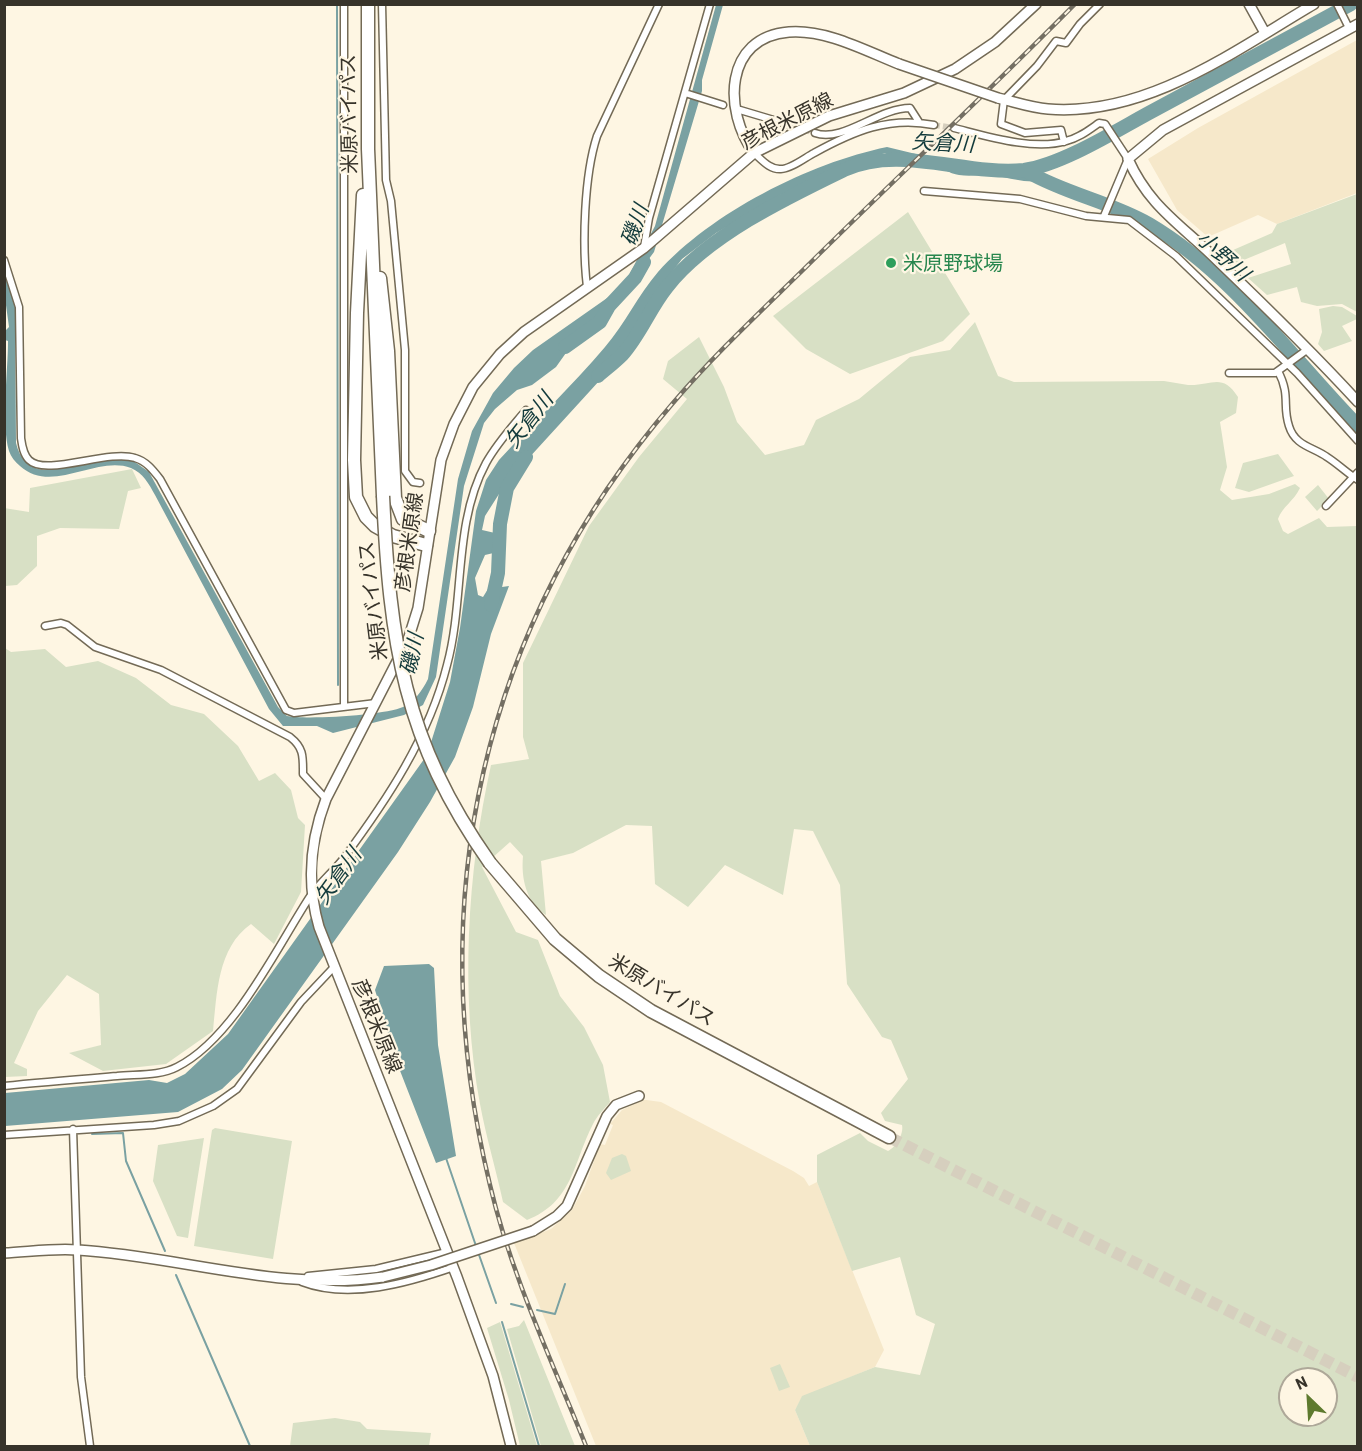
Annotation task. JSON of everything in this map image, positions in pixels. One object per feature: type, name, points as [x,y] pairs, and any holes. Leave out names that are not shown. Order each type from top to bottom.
[{"type":"highway","name":"米原バイパス","points":[[368,4],[368,149],[387,588],[404,685],[432,766],[465,828],[490,863],[555,939],[599,976],[651,1011],[889,1137]]},
{"type":"highway","points":[[368,149],[365,164],[357,313],[355,489],[360,507],[375,526],[393,536],[426,545]]},
{"type":"highway","points":[[371,209],[386,329],[395,498],[403,519],[429,531]]},
{"type":"street","points":[[344,4],[344,707]]},
{"type":"street","points":[[382,4],[386,180],[391,201],[405,350],[405,471],[413,482],[420,483]]},
{"type":"street","points":[[587,287],[583,256],[591,156],[597,136],[658,4]]},
{"type":"street","points":[[644,248],[649,218],[687,93],[710,4]]},
{"type":"street","name":"彦根米原線","points":[[511,1446],[493,1376],[454,1268],[333,963],[312,898],[313,842],[326,799],[375,706],[411,629],[418,608],[441,460],[454,424],[473,387],[500,354],[524,332],[644,248],[754,153],[829,116],[904,93],[955,69],[995,42],[1036,4]]},
{"type":"street","points":[[1064,142],[1061,130],[1026,133],[1001,124],[1001,99],[1037,66],[1056,42],[1066,44],[1080,24],[1100,4]]},
{"type":"street","points":[[1249,4],[1265,33]]},
{"type":"street","points":[[934,124],[894,120],[876,125],[823,148],[784,170],[772,168],[754,153],[735,118],[732,89],[744,58],[756,46],[771,37],[789,32],[834,40],[1001,99],[1048,109],[1091,108],[1127,101],[1160,90],[1314,4]]},
{"type":"street","points":[[1104,216],[1128,159],[1163,130],[1351,25],[1337,4]]},
{"type":"street","points":[[687,93],[723,105]]},
{"type":"street","points":[[815,133],[834,135],[894,108],[910,108],[919,122]]},
{"type":"street","points":[[740,110],[787,124]]},
{"type":"street","points":[[954,128],[1025,143],[1064,142],[1078,138],[1100,123],[1105,124],[1160,211],[1211,254],[1358,402]]},
{"type":"street","points":[[924,191],[1020,199],[1086,216],[1129,220],[1155,238],[1288,364],[1358,441]]},
{"type":"street","points":[[4,260],[20,308],[21,438],[23,450],[29,460],[45,466],[125,456],[144,462],[160,478],[286,710],[294,713],[375,706]]},
{"type":"street","points":[[1229,373],[1278,371],[1306,350]]},
{"type":"street","points":[[1278,371],[1286,390],[1288,423],[1295,437],[1311,451],[1325,456],[1356,476],[1326,506]]},
{"type":"street","points":[[4,1086],[150,1073],[177,1067],[214,1037],[233,1014],[285,942],[312,898],[365,829],[412,755],[448,663],[464,536],[475,490],[486,463],[525,410]]},
{"type":"street","points":[[45,626],[61,623],[67,625],[94,647],[161,670],[290,736],[303,752],[303,774],[326,799]]},
{"type":"street","points":[[4,1135],[179,1121],[213,1106],[237,1089],[301,1002],[333,963]]},
{"type":"street","points":[[4,1253],[77,1250],[331,1281],[383,1277],[432,1265],[533,1231],[557,1216],[567,1206],[607,1116],[616,1106],[639,1095]]},
{"type":"street","points":[[73,1129],[81,1377],[90,1446]]},
{"type":"street","points":[[293,1278],[376,1269],[447,1252]]},
{"type":"street","points":[[293,1278],[325,1289],[356,1288],[397,1283],[454,1268]]},
{"type":"shaded area","points":[[1357,40],[1357,193],[1277,224],[1258,215],[1208,237],[1177,210],[1148,159],[1198,128]]},
{"type":"shaded area","points":[[639,1099],[661,1102],[793,1171],[804,1178],[809,1186],[817,1182],[884,1350],[875,1367],[802,1397],[795,1410],[810,1446],[596,1446],[514,1243],[551,1229],[572,1210],[585,1186],[600,1144],[605,1145],[613,1125],[610,1124],[622,1110],[639,1102]]},
{"type":"green space","points":[[1357,194],[1357,312],[1342,304],[1317,306],[1301,302],[1297,287],[1267,295],[1248,278],[1291,264],[1285,243],[1234,264],[1224,254],[1272,233],[1277,224]]},
{"type":"green space","name":"米原野球場","points":[[908,212],[970,314],[943,341],[850,374],[806,349],[773,316]]},
{"type":"green space","points":[[1342,307],[1357,316],[1357,319],[1342,326],[1352,341],[1324,351],[1318,344],[1322,332],[1319,309]]},
{"type":"green space","points":[[975,322],[998,376],[1014,382],[1164,381],[1196,385],[1221,382],[1232,389],[1238,397],[1236,413],[1220,422],[1227,467],[1220,490],[1232,500],[1269,494],[1295,484],[1300,488],[1278,519],[1283,531],[1288,534],[1319,518],[1327,527],[1357,526],[1357,1446],[810,1446],[795,1410],[802,1396],[875,1367],[920,1375],[935,1324],[916,1315],[900,1257],[852,1271],[817,1182],[817,1155],[860,1133],[868,1141],[888,1151],[894,1147],[901,1136],[902,1125],[885,1121],[881,1113],[908,1079],[891,1040],[882,1037],[847,984],[840,885],[813,831],[794,829],[783,895],[725,865],[688,907],[655,884],[652,826],[626,825],[573,853],[541,861],[546,915],[529,897],[524,881],[523,856],[510,842],[482,867],[516,932],[538,940],[560,996],[584,1027],[603,1065],[610,1102],[595,1121],[570,1180],[554,1203],[527,1220],[503,1202],[480,1104],[474,1063],[468,977],[476,848],[491,765],[529,759],[523,737],[523,663],[589,526],[639,457],[687,399],[663,379],[668,361],[699,337],[724,387],[737,422],[765,455],[804,445],[816,420],[859,399],[910,357],[950,350]]},
{"type":"green space","points":[[1278,454],[1294,476],[1249,492],[1235,488],[1243,463]]},
{"type":"green space","points":[[132,469],[141,488],[128,491],[119,529],[60,528],[37,536],[37,566],[17,585],[5,586],[4,508],[29,512],[30,488]]},
{"type":"green space","points":[[1318,485],[1329,499],[1317,511],[1305,497]]},
{"type":"green space","points":[[5,648],[11,652],[45,649],[66,667],[98,661],[136,678],[171,705],[204,714],[238,746],[259,781],[275,773],[291,790],[298,818],[305,825],[301,892],[274,944],[251,924],[240,934],[231,946],[221,973],[213,1031],[166,1064],[103,1071],[69,1053],[101,1045],[99,994],[67,975],[38,1011],[14,1063],[27,1069],[27,1076],[5,1077]]},
{"type":"green space","points":[[215,1128],[292,1141],[273,1259],[194,1246],[212,1130]]},
{"type":"green space","points":[[204,1138],[188,1238],[177,1236],[153,1181],[158,1145]]},
{"type":"green space","points":[[622,1154],[626,1156],[631,1171],[611,1180],[606,1173],[612,1158]]},
{"type":"green space","points":[[524,1320],[575,1446],[541,1446],[507,1329],[519,1326]]},
{"type":"green space","points":[[500,1322],[537,1446],[520,1446],[487,1328]]},
{"type":"green space","points":[[780,1364],[790,1387],[779,1391],[770,1368]]},
{"type":"green space","points":[[335,1418],[360,1422],[367,1429],[431,1433],[429,1446],[290,1446],[293,1423]]},
{"type":"water","points":[[716,5],[723,5],[702,80],[702,91],[654,252],[619,299],[573,343],[556,367],[532,385],[517,390],[495,409],[484,423],[464,486],[436,677],[423,705],[404,715],[333,733],[317,726],[283,726],[269,709],[155,495],[142,476],[131,468],[117,465],[46,477],[33,474],[20,466],[12,457],[5,426],[8,341],[5,340],[4,332],[9,327],[4,268],[15,307],[16,443],[26,462],[44,470],[123,458],[132,460],[149,472],[278,707],[287,716],[346,716],[403,707],[418,695],[428,679],[458,479],[472,431],[493,393],[514,368],[533,350],[610,296],[625,282],[655,226]]},
{"type":"water","points":[[887,147],[963,167],[989,169],[1024,176],[1043,176],[1047,180],[1028,181],[991,175],[959,175],[937,166],[906,161],[885,153],[818,177],[805,186],[780,195],[716,233],[682,259],[659,289],[626,346],[600,380],[506,483],[485,516],[482,530],[495,533],[504,542],[502,551],[485,555],[475,578],[478,595],[483,597],[488,589],[509,586],[491,634],[473,707],[455,757],[398,852],[242,1070],[222,1089],[178,1112],[5,1126],[5,1093],[149,1080],[167,1083],[185,1074],[228,1034],[427,755],[450,682],[476,511],[486,480],[499,460],[605,347],[644,290],[680,250],[705,230],[763,193],[826,165]]},
{"type":"water","points":[[429,964],[434,968],[438,1045],[456,1156],[436,1163],[397,1063],[375,990],[384,966]]},
{"type":"waterway","points":[[337,4],[338,685]]},
{"type":"waterway","name":"矢倉川","points":[[598,376],[622,355],[667,287],[703,251],[749,220],[821,181],[865,163],[887,160],[933,162],[1002,171],[1024,170],[1054,162],[1087,147],[1351,4]]},
{"type":"waterway","name":"小野川","points":[[1028,172],[1134,216],[1179,244],[1207,267],[1260,318],[1358,426]]},
{"type":"waterway","name":"磯川","points":[[565,347],[600,322],[609,306],[635,278],[644,262]]},
{"type":"waterway","name":"矢倉川","points":[[491,605],[498,573],[500,524],[507,488],[526,457]]},
{"type":"waterway","points":[[92,1134],[123,1133],[126,1161],[165,1251]]},
{"type":"waterway","points":[[446,1158],[476,1246]]},
{"type":"waterway","points":[[478,1252],[496,1303]]},
{"type":"waterway","points":[[176,1275],[250,1446]]},
{"type":"waterway","points":[[537,1310],[555,1314],[565,1284]]},
{"type":"waterway","points":[[511,1304],[523,1307]]},
{"type":"waterway","points":[[502,1322],[539,1446]]},
{"type":"tunnel","points":[[787,124],[815,133]]},
{"type":"tunnel","points":[[934,125],[954,128]]},
{"type":"tunnel","points":[[889,1137],[1358,1377]]},
{"type":"railway","points":[[586,1446],[509,1252],[490,1185],[470,1079],[462,974],[467,872],[484,771],[513,674],[554,579],[607,489],[673,403],[737,335],[1075,4]]},
{"type":"place","name":"米原野球場","points":[[891,263]]}]
